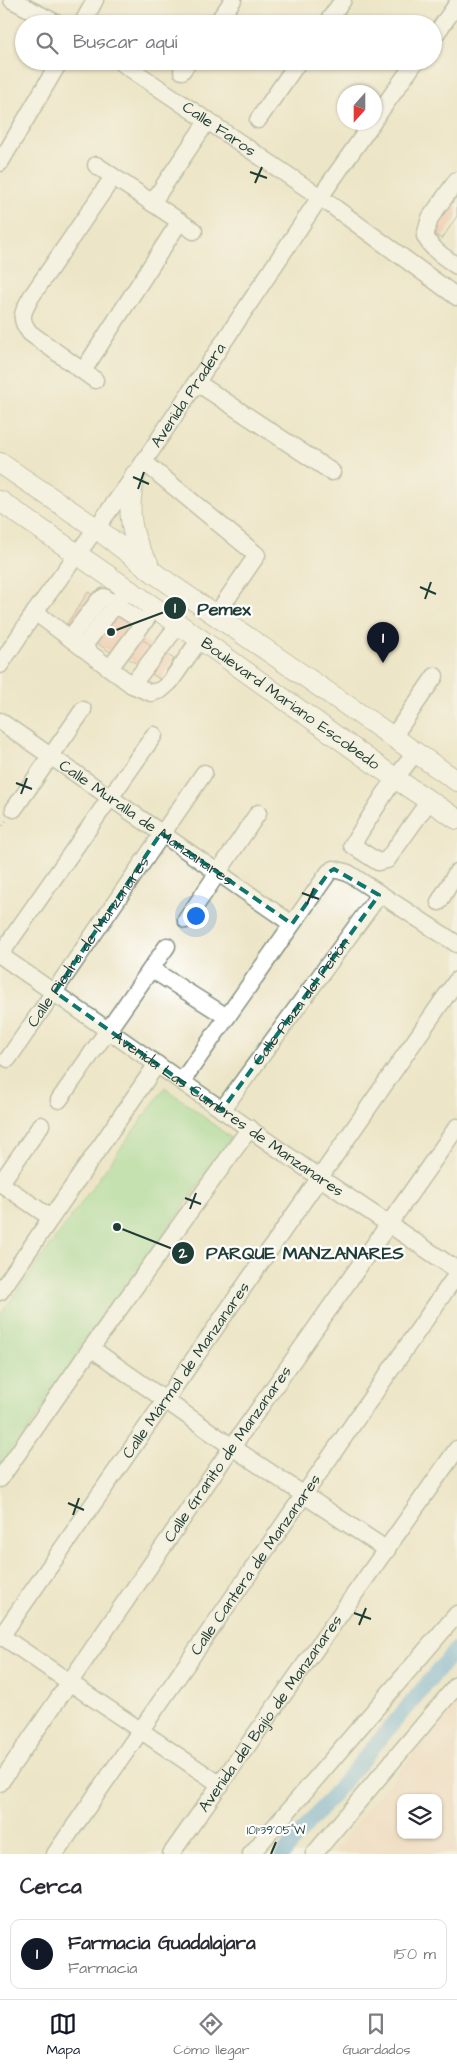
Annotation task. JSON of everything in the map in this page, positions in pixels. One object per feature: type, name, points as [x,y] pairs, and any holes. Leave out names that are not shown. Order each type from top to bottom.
[{"type":"main road","name":"Boulevard Mariano Escobedo","points":[[0,463],[457,781]]},
{"type":"main road","points":[[139,468],[130,500],[134,538],[142,554],[157,574]]},
{"type":"main road","name":"Boulevard Mariano Escobedo","points":[[0,500],[79,554],[122,596],[149,615],[179,624],[396,779],[457,820]]},
{"type":"street","points":[[12,0],[41,15]]},
{"type":"street","points":[[87,15],[96,0]]},
{"type":"street","points":[[222,15],[233,0]]},
{"type":"street","points":[[332,15],[343,0]]},
{"type":"street","points":[[442,25],[457,4]]},
{"type":"street","points":[[0,163],[55,70]]},
{"type":"street","name":"Calle Faros","points":[[133,70],[320,197],[457,297]]},
{"type":"street","points":[[258,120],[293,70]]},
{"type":"street","name":"Avenida Pradera","points":[[382,110],[410,70]]},
{"type":"street","points":[[152,203],[208,120]]},
{"type":"street","name":"Avenida Pradera","points":[[0,665],[35,612],[79,554],[139,468],[320,197],[368,130]]},
{"type":"street","points":[[96,165],[194,231]]},
{"type":"street","points":[[113,177],[31,297],[22,317],[24,326],[30,333],[89,375],[180,221]]},
{"type":"street","points":[[457,180],[430,218],[425,236],[437,252],[457,266]]},
{"type":"street","points":[[196,382],[332,472]]},
{"type":"street","points":[[139,468],[256,552],[257,556],[216,615]]},
{"type":"street","points":[[77,643],[122,596]]},
{"type":"street","points":[[35,612],[132,685],[151,692],[161,690],[180,670],[200,639]]},
{"type":"street","points":[[110,668],[149,615]]},
{"type":"street","points":[[132,685],[179,624]]},
{"type":"street","points":[[393,737],[435,676]]},
{"type":"street","points":[[14,809],[83,710]]},
{"type":"street","name":"Calle Muralla de Manzanares","points":[[0,721],[292,924]]},
{"type":"street","points":[[0,955],[154,734]]},
{"type":"street","points":[[415,753],[352,845],[355,849],[378,862],[387,860],[429,801]]},
{"type":"street","name":"Calle Piedra de Manzanares","points":[[8,1059],[204,773]]},
{"type":"street","points":[[186,920],[258,813]]},
{"type":"street","points":[[182,1081],[329,872],[334,869],[348,873],[379,895],[457,944]]},
{"type":"street","points":[[439,902],[457,872]]},
{"type":"street","name":"Calle Plaza del Peñón","points":[[222,1110],[379,895]]},
{"type":"street","points":[[59,1100],[167,946]]},
{"type":"street","name":"Avenida Las Cumbres de Manzanares","points":[[0,955],[457,1272]]},
{"type":"street","points":[[151,969],[227,1017]]},
{"type":"street","name":"Calle Mármol de Manzanares","points":[[0,1636],[457,980]]},
{"type":"street","points":[[0,1292],[156,1064]]},
{"type":"street","points":[[41,1125],[0,1183],[52,1218]]},
{"type":"street","name":"Calle Granito de Manzanares","points":[[0,1783],[232,1447],[457,1127]]},
{"type":"street","points":[[0,1479],[91,1348],[250,1128]]},
{"type":"street","name":"Calle Cantera de Manzanares","points":[[55,1854],[457,1272]]},
{"type":"street","points":[[91,1348],[303,1496],[387,1550]]},
{"type":"street","name":"Avenida del Bajío de Manzanares","points":[[171,1854],[457,1449]]},
{"type":"street","points":[[251,1854],[457,1614]]},
{"type":"street","points":[[0,1636],[221,1784]]},
{"type":"street","points":[[314,1854],[457,1685]]},
{"type":"highlighted area","points":[[161,833],[292,924],[329,872],[334,869],[379,895],[222,1110],[55,992]]},
{"type":"shaded area","points":[[457,1700],[457,1854],[332,1854]]},
{"type":"green space","points":[[165,1087],[231,1138],[0,1471],[0,1315]]},
{"type":"building","points":[[457,189],[457,216],[442,239],[430,232]]},
{"type":"building","points":[[88,592],[144,627],[138,637],[174,659],[161,680],[125,656],[123,660],[67,624]]},
{"type":"waterway","points":[[283,1854],[457,1648]]},
{"type":"place","name":"Pemex","points":[[111,632]]},
{"type":"place","name":"Farmacia Guadalajara","points":[[383,663]]},
{"type":"place","name":"PARQUE MANZANARES","points":[[117,1227]]}]
